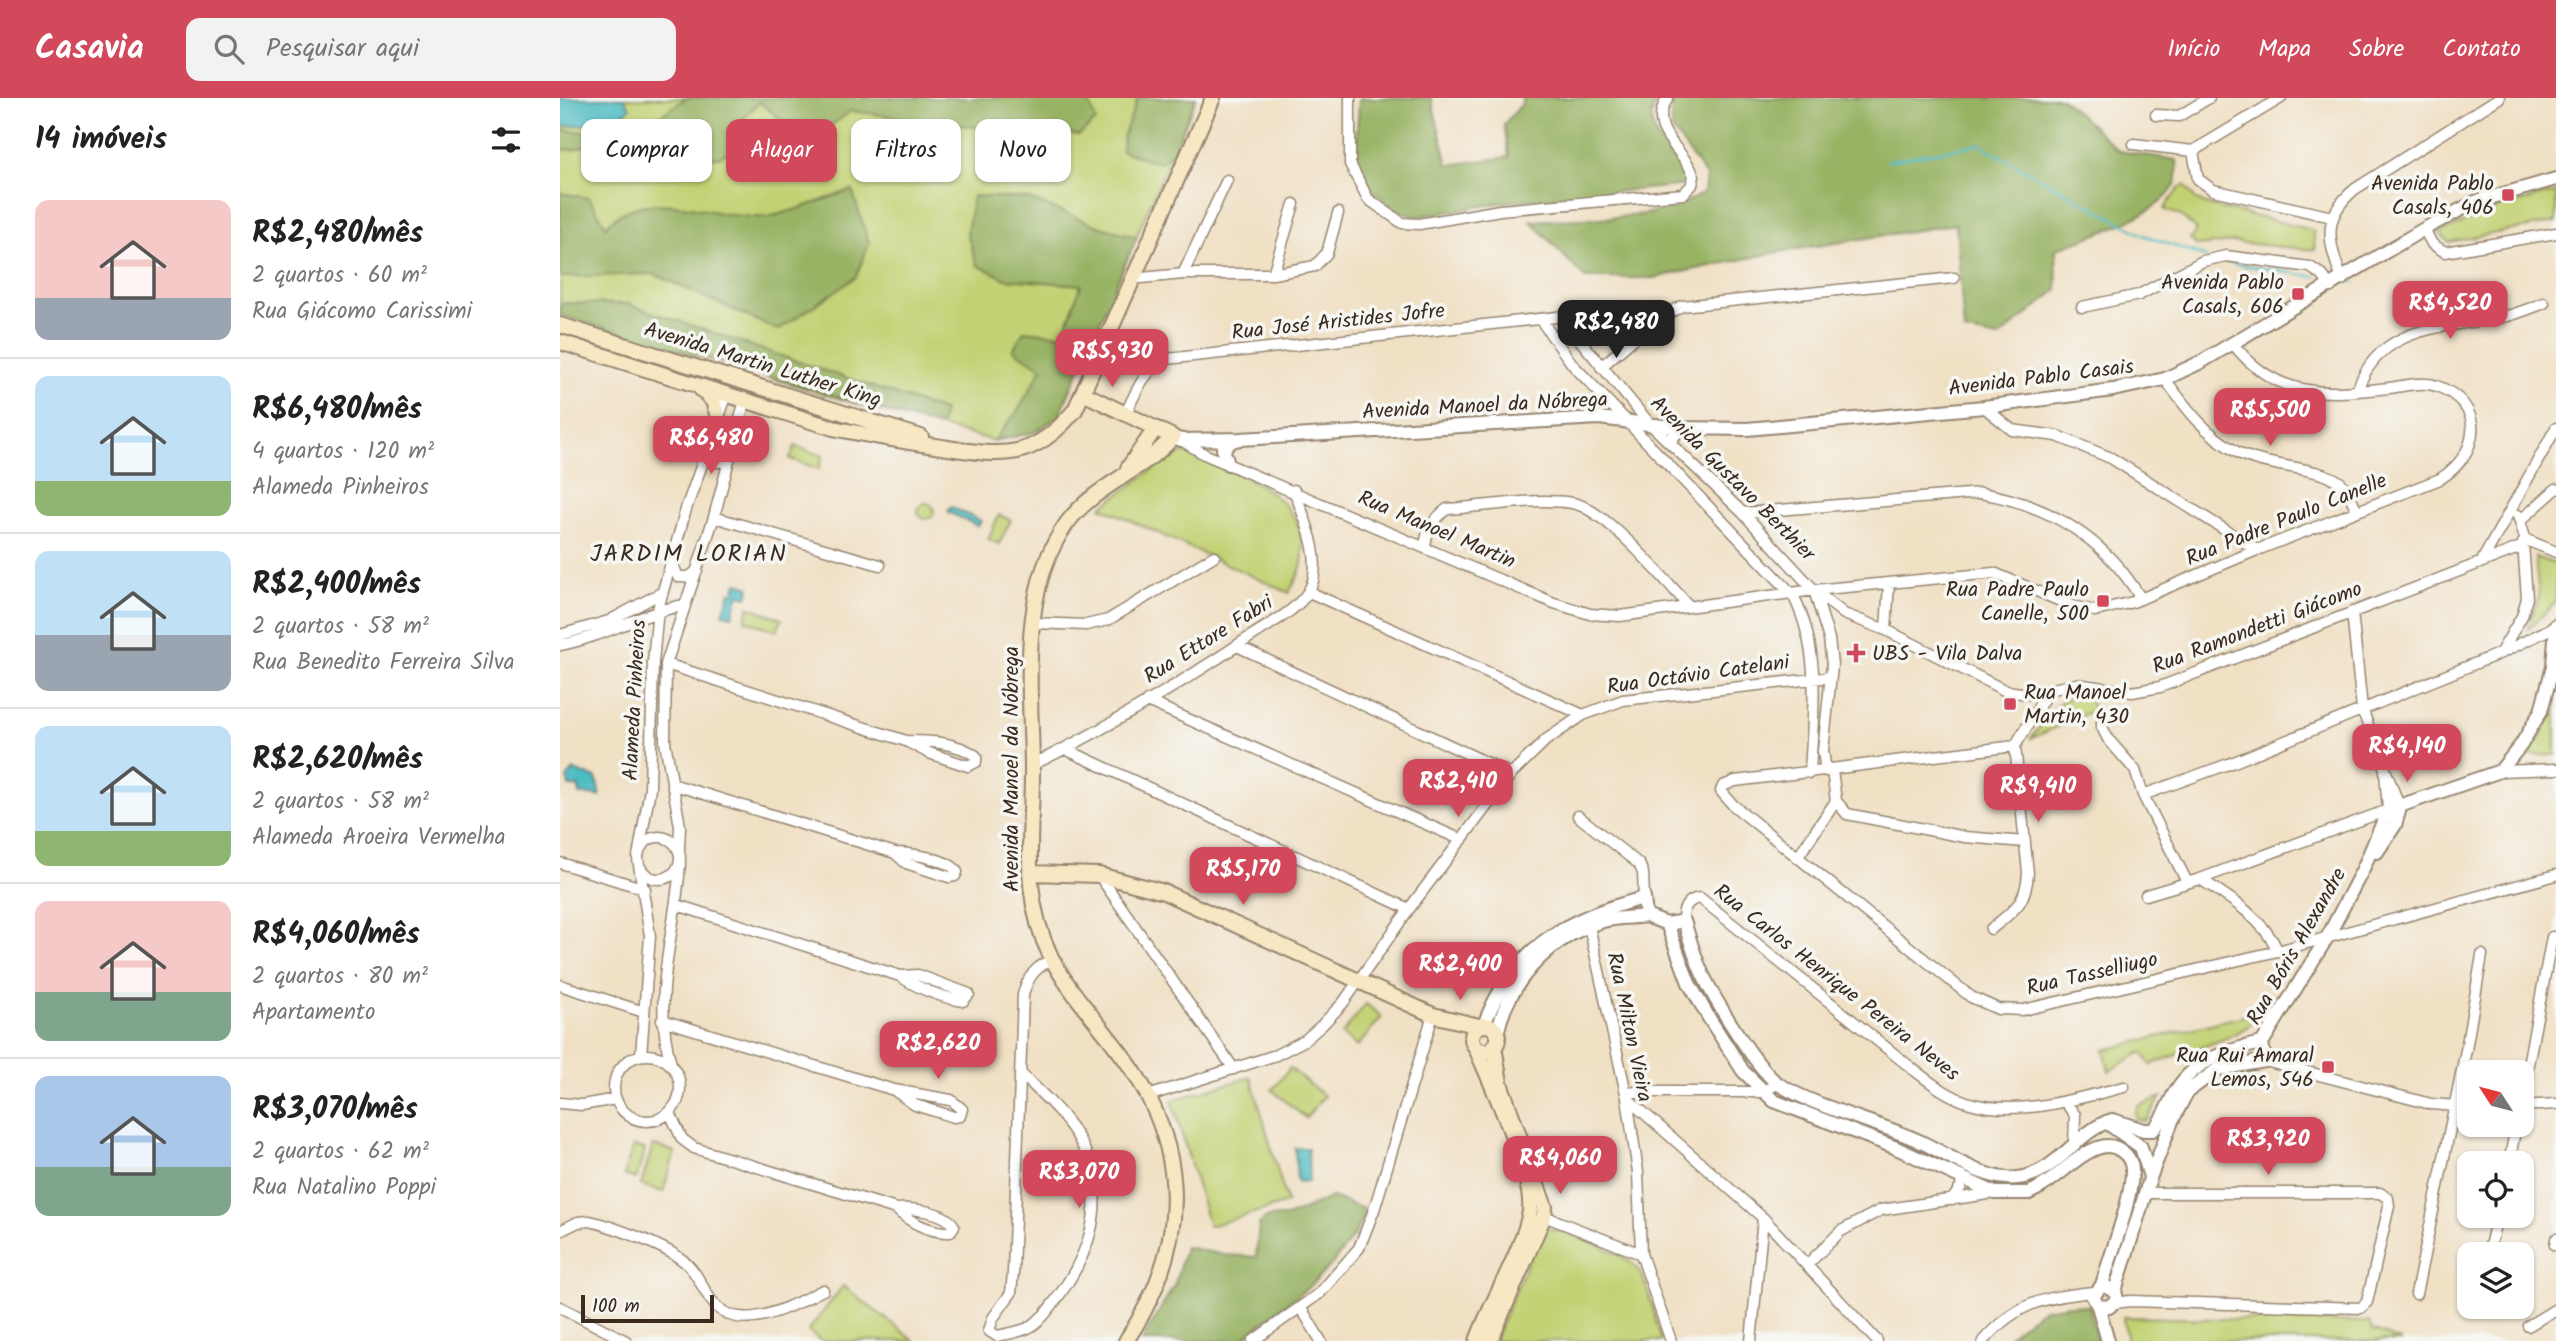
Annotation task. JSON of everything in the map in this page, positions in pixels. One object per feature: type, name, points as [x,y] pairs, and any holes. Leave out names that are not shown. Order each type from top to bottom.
[{"type":"main road","name":"Avenida Martin Luther King","points":[[745,400],[833,428],[985,455],[1014,452],[1039,444],[1058,431],[1075,410],[1213,98]]},
{"type":"main road","name":"Avenida Martin Luther King","points":[[566,326],[735,384],[952,448]]},
{"type":"main road","points":[[566,326],[560,335],[566,344]]},
{"type":"main road","name":"Avenida Martin Luther King","points":[[566,344],[694,383],[735,384]]},
{"type":"main road","points":[[694,383],[710,396],[718,417]]},
{"type":"main road","points":[[735,384],[745,400]]},
{"type":"main road","name":"Rua Manoel Martin","points":[[1083,393],[1177,439]]},
{"type":"main road","name":"Avenida Manoel da Nóbrega","points":[[1122,475],[1155,429]]},
{"type":"main road","name":"Avenida Manoel da Nóbrega","points":[[1126,1341],[1157,1288],[1171,1238],[1174,1206],[1167,1146],[1148,1096],[1052,959],[1031,902],[1032,765],[1029,708],[1035,606],[1046,566],[1068,522],[1122,475],[1151,459],[1177,439]]},
{"type":"main road","points":[[1030,873],[1099,875],[1164,892],[1478,1034],[1494,1029],[1500,1083],[1542,1196],[1544,1216],[1490,1341]]},
{"type":"main road","points":[[1478,1034],[1485,1051],[1496,1040]]},
{"type":"main road","points":[[1477,1341],[1527,1226],[1530,1200],[1478,1034]]},
{"type":"street","points":[[1350,98],[1350,164],[1357,181],[1368,199],[1402,223],[1419,224],[1500,210],[1683,194],[1692,185],[1694,176],[1662,128],[1660,111],[1668,98]]},
{"type":"street","points":[[2156,115],[2179,116],[2209,98]]},
{"type":"street","points":[[2134,144],[2193,151],[2281,98]]},
{"type":"street","points":[[2337,284],[2329,231],[2332,217],[2340,204],[2355,188],[2500,98]]},
{"type":"street","points":[[2193,151],[2198,179],[2213,190],[2332,217]]},
{"type":"street","name":"Avenida Pablo Casais","points":[[1649,423],[1679,428],[1747,429],[1984,407],[2113,390],[2165,379],[2234,345],[2424,229],[2475,202],[2556,179]]},
{"type":"street","points":[[1183,274],[1227,180]]},
{"type":"street","points":[[1273,274],[1294,204]]},
{"type":"street","points":[[1131,279],[1183,274],[1273,274],[1315,266],[1322,262],[1338,213]]},
{"type":"street","points":[[2424,229],[2432,244],[2445,252],[2556,233]]},
{"type":"street","points":[[2082,307],[2117,302],[2139,295],[2203,261],[2226,256],[2309,267],[2337,284]]},
{"type":"street","points":[[1601,367],[1654,321],[1682,306],[1954,278]]},
{"type":"street","points":[[2357,391],[2369,364],[2400,338],[2438,327],[2506,316],[2544,303]]},
{"type":"street","name":"Rua José Aristides Jofre","points":[[1125,415],[1152,366],[1167,359],[1585,314]]},
{"type":"street","name":"Avenida Gustavo Berthier","points":[[1560,316],[1649,423],[1743,513],[1814,590],[1829,639],[1831,677],[1823,751],[1836,802]]},
{"type":"street","name":"Avenida Gustavo Berthier","points":[[1540,319],[1573,365],[1758,555],[1793,595],[1807,626],[1815,677],[1811,773]]},
{"type":"street","name":"Rua Padre Paulo Canelle","points":[[1793,595],[1814,590],[1994,573],[2072,606],[2095,611],[2141,599],[2257,550],[2440,479],[2454,471],[2465,459],[2473,436],[2469,412],[2461,401],[2434,385],[2357,391],[2307,391],[2284,386],[2249,364],[2234,345]]},
{"type":"street","points":[[2165,379],[2190,415],[2212,436],[2239,453],[2265,463],[2332,478],[2348,492],[2357,512]]},
{"type":"street","name":"Alameda Pinheiros","points":[[639,851],[650,789],[657,610],[705,453],[718,417],[735,384]]},
{"type":"street","name":"Alameda Pinheiros","points":[[679,849],[680,825],[665,742],[666,664],[697,571],[745,400]]},
{"type":"street","points":[[1984,407],[2012,430],[2057,436],[2111,458],[2257,550]]},
{"type":"street","name":"Avenida Manoel da Nóbrega","points":[[1177,439],[1240,439],[1623,419],[1649,423]]},
{"type":"street","points":[[1670,441],[1679,428]]},
{"type":"street","points":[[2482,559],[2556,428]]},
{"type":"street","name":"Rua Manoel Martin","points":[[1177,439],[1228,464],[1554,603],[1590,614],[1620,616],[1793,595]]},
{"type":"street","points":[[1228,464],[1223,449],[1232,441],[1240,439]]},
{"type":"street","points":[[705,453],[715,462],[729,461]]},
{"type":"street","points":[[2520,521],[2556,489]]},
{"type":"street","points":[[1294,490],[1306,521],[1314,565],[1309,592],[1583,715]]},
{"type":"street","points":[[1743,513],[1980,492],[2000,496],[2051,513],[2081,531],[2104,550],[2141,599]]},
{"type":"street","points":[[2501,653],[2522,615],[2528,598],[2528,573],[2516,500]]},
{"type":"street","points":[[1425,546],[1426,532],[1447,509],[1574,503],[1605,520],[1689,606]]},
{"type":"street","points":[[713,517],[880,565]]},
{"type":"street","points":[[2523,544],[2556,552]]},
{"type":"street","name":"Rua Ramondetti Giácomo","points":[[1814,590],[1844,614],[1886,630],[1992,687],[2029,694],[2076,684],[2132,692],[2160,687],[2523,544]]},
{"type":"street","points":[[1034,623],[1086,625],[1108,620],[1214,556]]},
{"type":"street","points":[[671,558],[678,577],[689,577],[697,571]]},
{"type":"street","points":[[1886,630],[1889,583]]},
{"type":"street","name":"Rua Ettore Fabri","points":[[1032,765],[1065,749],[1237,646],[1289,611],[1309,592]]},
{"type":"street","points":[[560,635],[609,621],[661,593]]},
{"type":"street","points":[[560,645],[601,635],[657,610],[684,605]]},
{"type":"street","points":[[2352,612],[2362,709],[2385,772],[2394,809]]},
{"type":"street","points":[[2143,795],[2234,762],[2501,653],[2555,626],[2553,666],[2541,711],[2521,745],[2500,771]]},
{"type":"street","points":[[1237,646],[1511,774]]},
{"type":"street","points":[[666,664],[906,741],[929,753],[968,766],[976,762],[976,756],[970,752],[933,741],[906,741]]},
{"type":"street","name":"Rua Octávio Catelani","points":[[1148,1096],[1276,1055],[1305,1040],[1343,1003],[1409,909],[1511,774],[1546,740],[1583,715],[1622,700],[1831,677]]},
{"type":"street","points":[[1991,929],[2020,905],[2027,891],[2015,746],[2049,690]]},
{"type":"street","points":[[1147,701],[1462,840]]},
{"type":"street","points":[[2102,718],[2102,727],[2108,739],[2135,770],[2143,795],[2187,882]]},
{"type":"street","points":[[1811,773],[2015,746]]},
{"type":"street","points":[[1065,749],[1409,909]]},
{"type":"street","points":[[2146,895],[2200,879],[2500,771],[2556,769]]},
{"type":"street","name":"Rua Tasselliugo","points":[[1811,773],[1735,781],[1723,786],[1723,796],[1971,998],[1998,1009],[2023,1010],[2278,951],[2556,875]]},
{"type":"street","points":[[673,785],[895,853],[912,853],[952,865],[957,872],[955,876],[949,877],[906,863],[895,853]]},
{"type":"street","points":[[1797,858],[1836,802],[1847,814],[1872,820],[1965,837],[2025,842]]},
{"type":"street","name":"Rua Bóris Alexandre","points":[[2262,1043],[2328,936],[2394,809]]},
{"type":"street","points":[[1578,816],[1639,864],[1643,873],[1646,916]]},
{"type":"street","points":[[641,1055],[650,936],[639,851],[643,844],[655,837],[669,839],[679,849],[677,905],[668,940],[662,1020],[671,1064],[681,1083],[677,1104],[661,1119],[639,1120],[629,1116],[616,1099],[616,1076],[630,1059],[641,1055],[652,1055],[671,1064]]},
{"type":"street","points":[[560,863],[645,889]]},
{"type":"street","points":[[639,865],[647,875],[660,879],[672,874],[680,863]]},
{"type":"street","points":[[1099,875],[1234,1069]]},
{"type":"street","points":[[2200,879],[2256,919],[2270,934],[2278,951]]},
{"type":"street","points":[[1478,1034],[1502,987],[1536,945],[1574,922],[1644,898]]},
{"type":"street","name":"Rua Carlos Henrique Pereira Neves","points":[[1684,922],[1683,911],[1687,905],[1700,898],[1914,1070],[1951,1096],[1969,1103],[2000,1108],[2065,1101],[2124,1087]]},
{"type":"street","points":[[1621,904],[1623,918]]},
{"type":"street","points":[[677,905],[900,975],[918,975],[969,994],[963,1001],[953,999],[917,987],[900,975]]},
{"type":"street","points":[[1496,1040],[1504,1007],[1529,970],[1551,949],[1589,926],[1646,916],[1667,924],[1684,922],[1705,979],[1748,1046],[1777,1084],[1907,1135],[1988,1174],[2012,1179],[2030,1175],[2106,1122],[2117,1119],[2144,1130],[2153,1130],[2183,1080],[2193,1070],[2224,1052],[2262,1043],[2265,1061]]},
{"type":"street","points":[[1667,924],[1689,984],[1743,1071],[1762,1092],[1774,1101],[1874,1139],[1996,1193]]},
{"type":"street","name":"Rua Milton Vieira","points":[[1589,926],[1627,1095],[1638,1172],[1641,1254],[1671,1341]]},
{"type":"street","points":[[2529,1060],[2552,937]]},
{"type":"street","points":[[2416,1294],[2481,975],[2482,955]]},
{"type":"street","points":[[1021,1074],[1045,1097],[1078,1139],[1089,1161],[1095,1213],[1091,1236],[1082,1261],[1045,1315],[1028,1328],[997,1336],[989,1331],[993,1318],[1010,1293],[1013,1273],[1023,995],[1027,978],[1039,966],[1052,959]]},
{"type":"street","points":[[560,985],[644,1012]]},
{"type":"street","points":[[1254,1341],[1332,1282],[1351,1260],[1364,1237],[1435,1015]]},
{"type":"street","points":[[662,1020],[894,1090],[951,1100],[962,1109],[960,1116],[954,1117],[915,1105],[894,1090]]},
{"type":"street","points":[[2224,1052],[2227,1066]]},
{"type":"street","points":[[2103,1299],[2172,1121],[2187,1092],[2205,1077],[2227,1066],[2265,1061],[2382,1093],[2457,1107]]},
{"type":"street","points":[[1627,1095],[1762,1092],[1777,1084]]},
{"type":"street","points":[[1627,1095],[1763,1218],[1877,1341]]},
{"type":"street","points":[[560,1103],[582,1105],[616,1099]]},
{"type":"street","points":[[2065,1101],[2076,1115],[2074,1145]]},
{"type":"street","points":[[2534,1105],[2556,1104]]},
{"type":"street","points":[[670,1112],[682,1139],[694,1148],[896,1209],[912,1208],[946,1218],[954,1226],[950,1232],[941,1233],[905,1218],[896,1209]]},
{"type":"street","points":[[2106,1122],[2113,1146],[2130,1160],[2131,1175],[2103,1299],[2108,1341]]},
{"type":"street","points":[[2106,1122],[2141,1147],[2147,1157],[2150,1178]]},
{"type":"street","points":[[1808,1264],[1841,1231],[1881,1210],[1996,1193],[2029,1193],[2098,1147],[2113,1146]]},
{"type":"street","points":[[1952,1200],[1961,1187],[1962,1178]]},
{"type":"street","points":[[1983,1341],[2017,1310],[2039,1300],[2103,1299],[2361,1308],[2367,1302],[2389,1206],[2385,1195],[2145,1193]]},
{"type":"street","points":[[1544,1216],[1641,1254]]},
{"type":"street","points":[[1751,1341],[1763,1218]]},
{"type":"street","points":[[560,1231],[578,1222],[590,1221],[665,1250],[687,1263],[712,1302],[736,1316],[774,1314],[823,1290]]},
{"type":"street","points":[[560,1307],[626,1341]]},
{"type":"street","points":[[1301,1308],[1321,1341]]},
{"type":"street","points":[[2528,1326],[2556,1309]]},
{"type":"green space","points":[[560,98],[1196,98],[1059,416],[1035,432],[994,441],[870,408],[560,315]]},
{"type":"green space","points":[[686,98],[1087,98],[1096,121],[1079,135],[1071,134],[1071,119],[975,119],[975,127],[961,125],[961,119],[912,119],[851,111],[837,121],[837,119],[781,119],[759,102],[743,119],[726,119],[726,154],[712,158],[712,119],[655,119]]},
{"type":"green space","points":[[1138,98],[1196,98],[1173,153],[1159,163],[1122,151],[1123,137]]},
{"type":"green space","points":[[1359,98],[1431,98],[1448,165],[1509,157],[1504,124],[1522,104],[1522,98],[1658,98],[1653,110],[1654,131],[1687,175],[1686,185],[1506,202],[1416,217],[1380,197],[1361,173],[1356,148]]},
{"type":"green space","points":[[1680,98],[2062,98],[2119,151],[2177,160],[2177,180],[2169,194],[2141,214],[2056,249],[2057,290],[1998,338],[1964,331],[1956,224],[1778,252],[1653,278],[1585,278],[1531,221],[1597,219],[1643,214],[1685,202],[1704,192],[1706,176],[1672,129],[1671,107]]},
{"type":"green space","points":[[560,130],[581,132],[581,147],[572,150],[560,149]]},
{"type":"green space","points":[[2185,185],[2196,200],[2211,206],[2313,230],[2315,250],[2233,242],[2197,246],[2190,239],[2197,230],[2181,216],[2164,209],[2180,187]]},
{"type":"green space","points":[[852,190],[869,243],[856,277],[778,330],[654,274],[560,277],[560,193],[589,198],[606,226],[623,213],[641,206],[661,204],[765,217]]},
{"type":"green space","points":[[2556,192],[2556,222],[2449,242],[2439,233],[2496,208]]},
{"type":"green space","points":[[973,196],[1029,199],[1101,227],[1137,237],[1059,416],[1035,432],[994,441],[1019,409],[1042,368],[1013,350],[1024,331],[1063,335],[1081,285],[1006,279],[977,265],[967,233]]},
{"type":"green space","points":[[560,303],[628,304],[944,411],[940,427],[560,315]]},
{"type":"green space","points":[[795,446],[823,456],[819,469],[790,459]]},
{"type":"green space","points":[[1184,452],[1246,477],[1266,489],[1282,502],[1295,519],[1302,539],[1302,563],[1289,593],[1101,507],[1156,467]]},
{"type":"green space","points":[[923,503],[929,503],[934,511],[932,517],[923,519],[918,514],[918,508]]},
{"type":"green space","points":[[999,515],[1011,520],[999,544],[988,539]]},
{"type":"green space","points":[[2535,557],[2556,564],[2556,602],[2526,631],[2539,597]]},
{"type":"green space","points":[[749,607],[782,619],[777,631],[745,620]]},
{"type":"green space","points":[[2074,696],[2090,699],[2094,710],[2030,739],[2060,702]]},
{"type":"green space","points":[[2556,701],[2556,755],[2528,755],[2545,728]]},
{"type":"green space","points":[[1366,1004],[1382,1017],[1357,1047],[1342,1034]]},
{"type":"green space","points":[[2263,1011],[2242,1030],[2212,1044],[2151,1065],[2142,1052],[2109,1071],[2104,1050]]},
{"type":"green space","points":[[1290,1068],[1324,1096],[1306,1118],[1272,1090]]},
{"type":"green space","points":[[1251,1077],[1287,1203],[1209,1226],[1172,1100]]},
{"type":"green space","points":[[2161,1097],[2146,1121],[2137,1120],[2135,1113],[2138,1106]]},
{"type":"green space","points":[[653,1145],[675,1152],[663,1192],[641,1185]]},
{"type":"green space","points":[[633,1146],[645,1149],[636,1179],[624,1175]]},
{"type":"green space","points":[[1332,1197],[1366,1210],[1355,1234],[1332,1264],[1310,1286],[1239,1341],[1142,1341],[1175,1284],[1185,1247],[1225,1255],[1256,1257],[1259,1224],[1268,1217],[1287,1217]]},
{"type":"green space","points":[[1542,1228],[1592,1242],[1619,1255],[1637,1268],[1648,1292],[1662,1341],[1494,1341]]},
{"type":"green space","points":[[843,1286],[915,1341],[821,1341],[808,1331]]},
{"type":"green space","points":[[2071,1305],[2090,1306],[2097,1341],[2003,1341],[2042,1309]]},
{"type":"green space","points":[[2123,1317],[2369,1322],[2372,1330],[2401,1341],[2127,1341]]},
{"type":"water","points":[[560,98],[624,98],[630,108],[617,119],[581,119],[581,125],[560,127]]},
{"type":"water","points":[[951,507],[981,521],[978,526],[948,512]]},
{"type":"water","points":[[737,583],[750,587],[747,597],[739,595],[732,616],[723,614],[730,592],[734,593]]},
{"type":"water","points":[[574,770],[596,778],[600,796],[580,794],[579,787],[569,786],[567,778]]},
{"type":"water","points":[[1295,1148],[1308,1148],[1309,1181],[1297,1182]]},
{"type":"waterway","points":[[1888,161],[1979,144],[2143,235],[2206,257]]},
{"type":"waterway","points":[[2219,261],[2316,277]]},
{"type":"waterway","points":[[2347,281],[2355,282]]},
{"type":"place","name":"Avenida Pablo Casals, 406","points":[[2508,195]]},
{"type":"place","name":"Avenida Pablo Casals, 606","points":[[2298,294]]},
{"type":"place","name":"Rua Padre Paulo Canelle, 500","points":[[2103,601]]},
{"type":"place","name":"UBS - Vila Dalva","points":[[1856,653]]},
{"type":"place","name":"Rua Manoel Martin, 430","points":[[2010,704]]},
{"type":"place","name":"Rua Rui Amaral Lemos, 546","points":[[2328,1067]]},
{"type":"district","name":"JARDIM LORIAN","points":[[689,553]]}]
